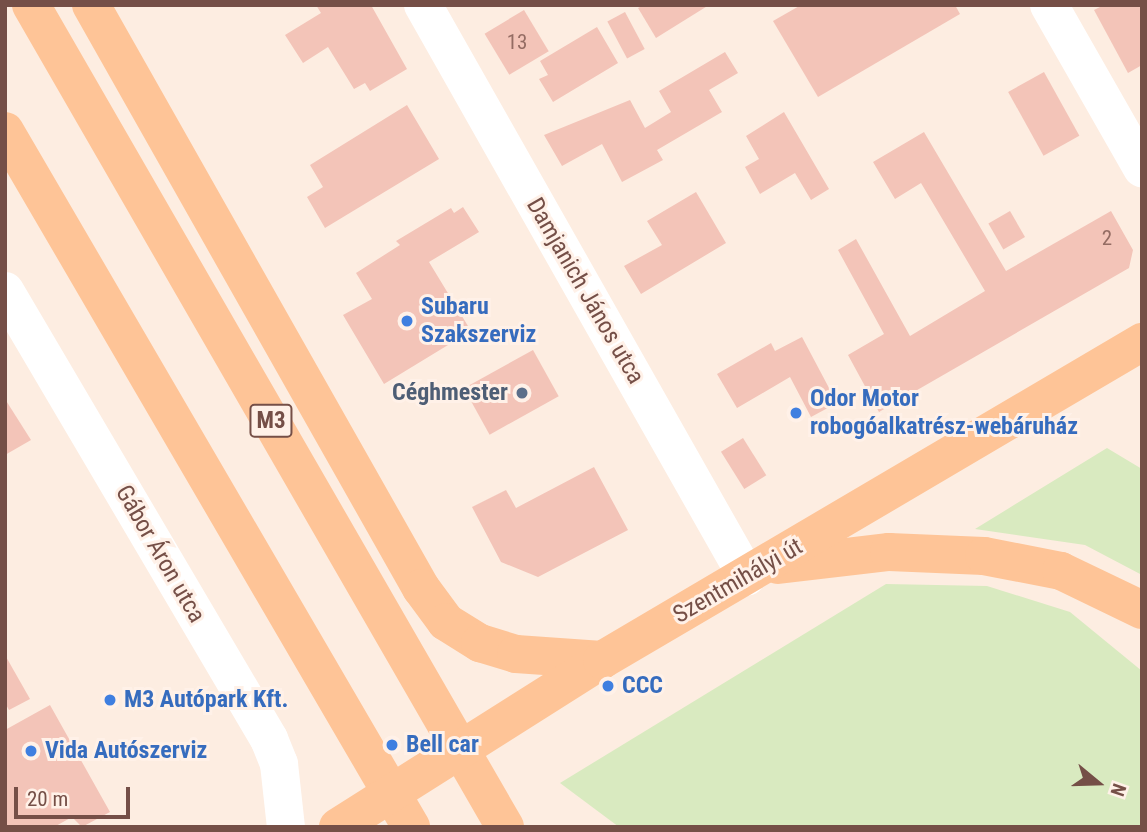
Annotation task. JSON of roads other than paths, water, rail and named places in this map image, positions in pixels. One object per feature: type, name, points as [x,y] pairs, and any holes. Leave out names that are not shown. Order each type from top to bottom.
[{"type":"main road","points":[[91,5],[421,588],[446,622],[480,643],[516,654],[602,660]]},
{"type":"main road","name":"M3","points":[[34,11],[505,827]]},
{"type":"main road","points":[[5,131],[411,827]]},
{"type":"main road","name":"Szentmihályi út","points":[[338,827],[602,660],[1142,342]]},
{"type":"main road","points":[[756,571],[889,552],[984,556],[1061,571],[1142,610]]},
{"type":"street","name":"Damjanich János utca","points":[[423,5],[756,571]]},
{"type":"street","points":[[1049,5],[1142,168]]},
{"type":"street","name":"Gábor Áron utca","points":[[5,291],[268,739],[279,764],[286,827]]},
{"type":"place","name":"Subaru Szakszerviz","points":[[407,321]]},
{"type":"place","name":"Céghmester","points":[[522,393]]},
{"type":"place","name":"Odor Motor robogóalkatrész-webáruház","points":[[796,413]]},
{"type":"place","name":"CCC","points":[[608,686]]},
{"type":"place","name":"M3 Autópark Kft.","points":[[110,700]]},
{"type":"place","name":"Bell car","points":[[392,745]]},
{"type":"place","name":"Vida Autószerviz","points":[[31,751]]}]
